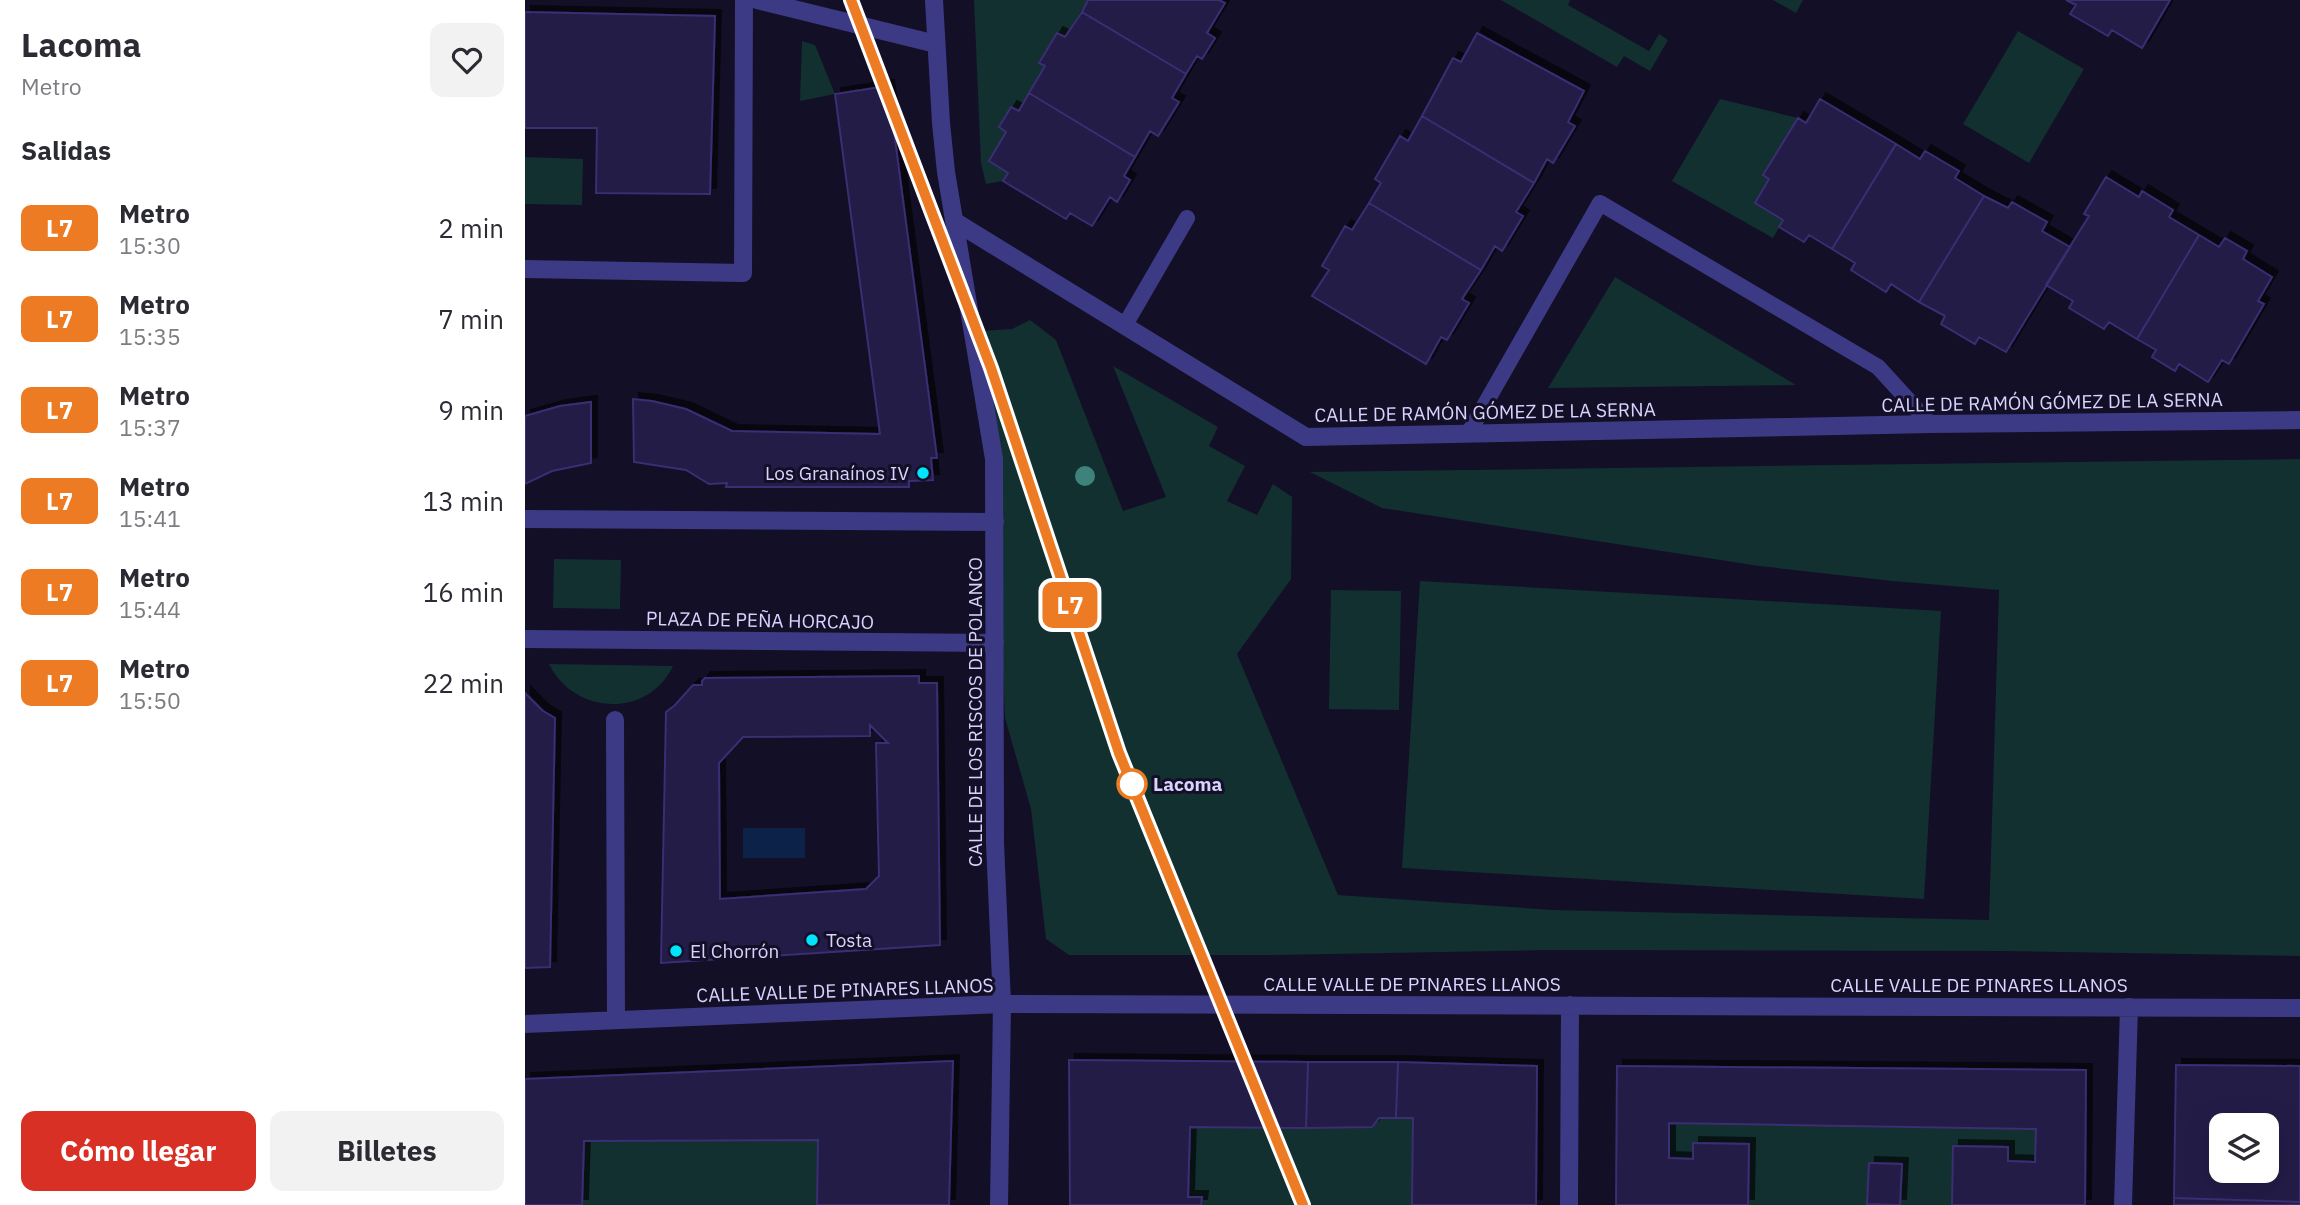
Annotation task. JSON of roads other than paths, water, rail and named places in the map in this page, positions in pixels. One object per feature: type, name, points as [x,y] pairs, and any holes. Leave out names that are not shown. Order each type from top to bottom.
[{"type":"street","points":[[525,269],[743,273],[744,0]]},
{"type":"street","points":[[757,0],[936,44]]},
{"type":"street","points":[[934,0],[941,123],[954,221]]},
{"type":"street","name":"CALLE DE RAMÓN GÓMEZ DE LA SERNA","points":[[954,221],[1306,436],[2300,420]]},
{"type":"street","name":"CALLE DE LOS RISCOS DE POLANCO","points":[[954,221],[994,459],[995,843],[1002,1004],[999,1205]]},
{"type":"street","points":[[525,519],[995,522]]},
{"type":"street","name":"PLAZA DE PEÑA HORCAJO","points":[[525,639],[995,643]]},
{"type":"street","points":[[615,720],[616,1020]]},
{"type":"street","name":"CALLE VALLE DE PINARES LLANOS","points":[[525,1024],[1002,1004],[2300,1008]]},
{"type":"street","points":[[1569,1205],[1570,1005]]},
{"type":"street","points":[[2123,1205],[2129,1007]]},
{"type":"lane","points":[[1468,434],[1600,203],[1878,367],[1930,424]]},
{"type":"lane","points":[[1125,325],[1187,218]]},
{"type":"water","points":[[743,828],[805,828],[805,858],[743,858]]},
{"type":"metro line","name":"L7","points":[[851,0],[991,368],[1119,753],[1303,1205]]},
{"type":"place","name":"Los Granaínos IV","points":[[923,473]]},
{"type":"place","name":"Lacoma","points":[[1132,784]]},
{"type":"place","name":"Tosta","points":[[812,940]]},
{"type":"place","name":"El Chorrón","points":[[676,951]]}]
